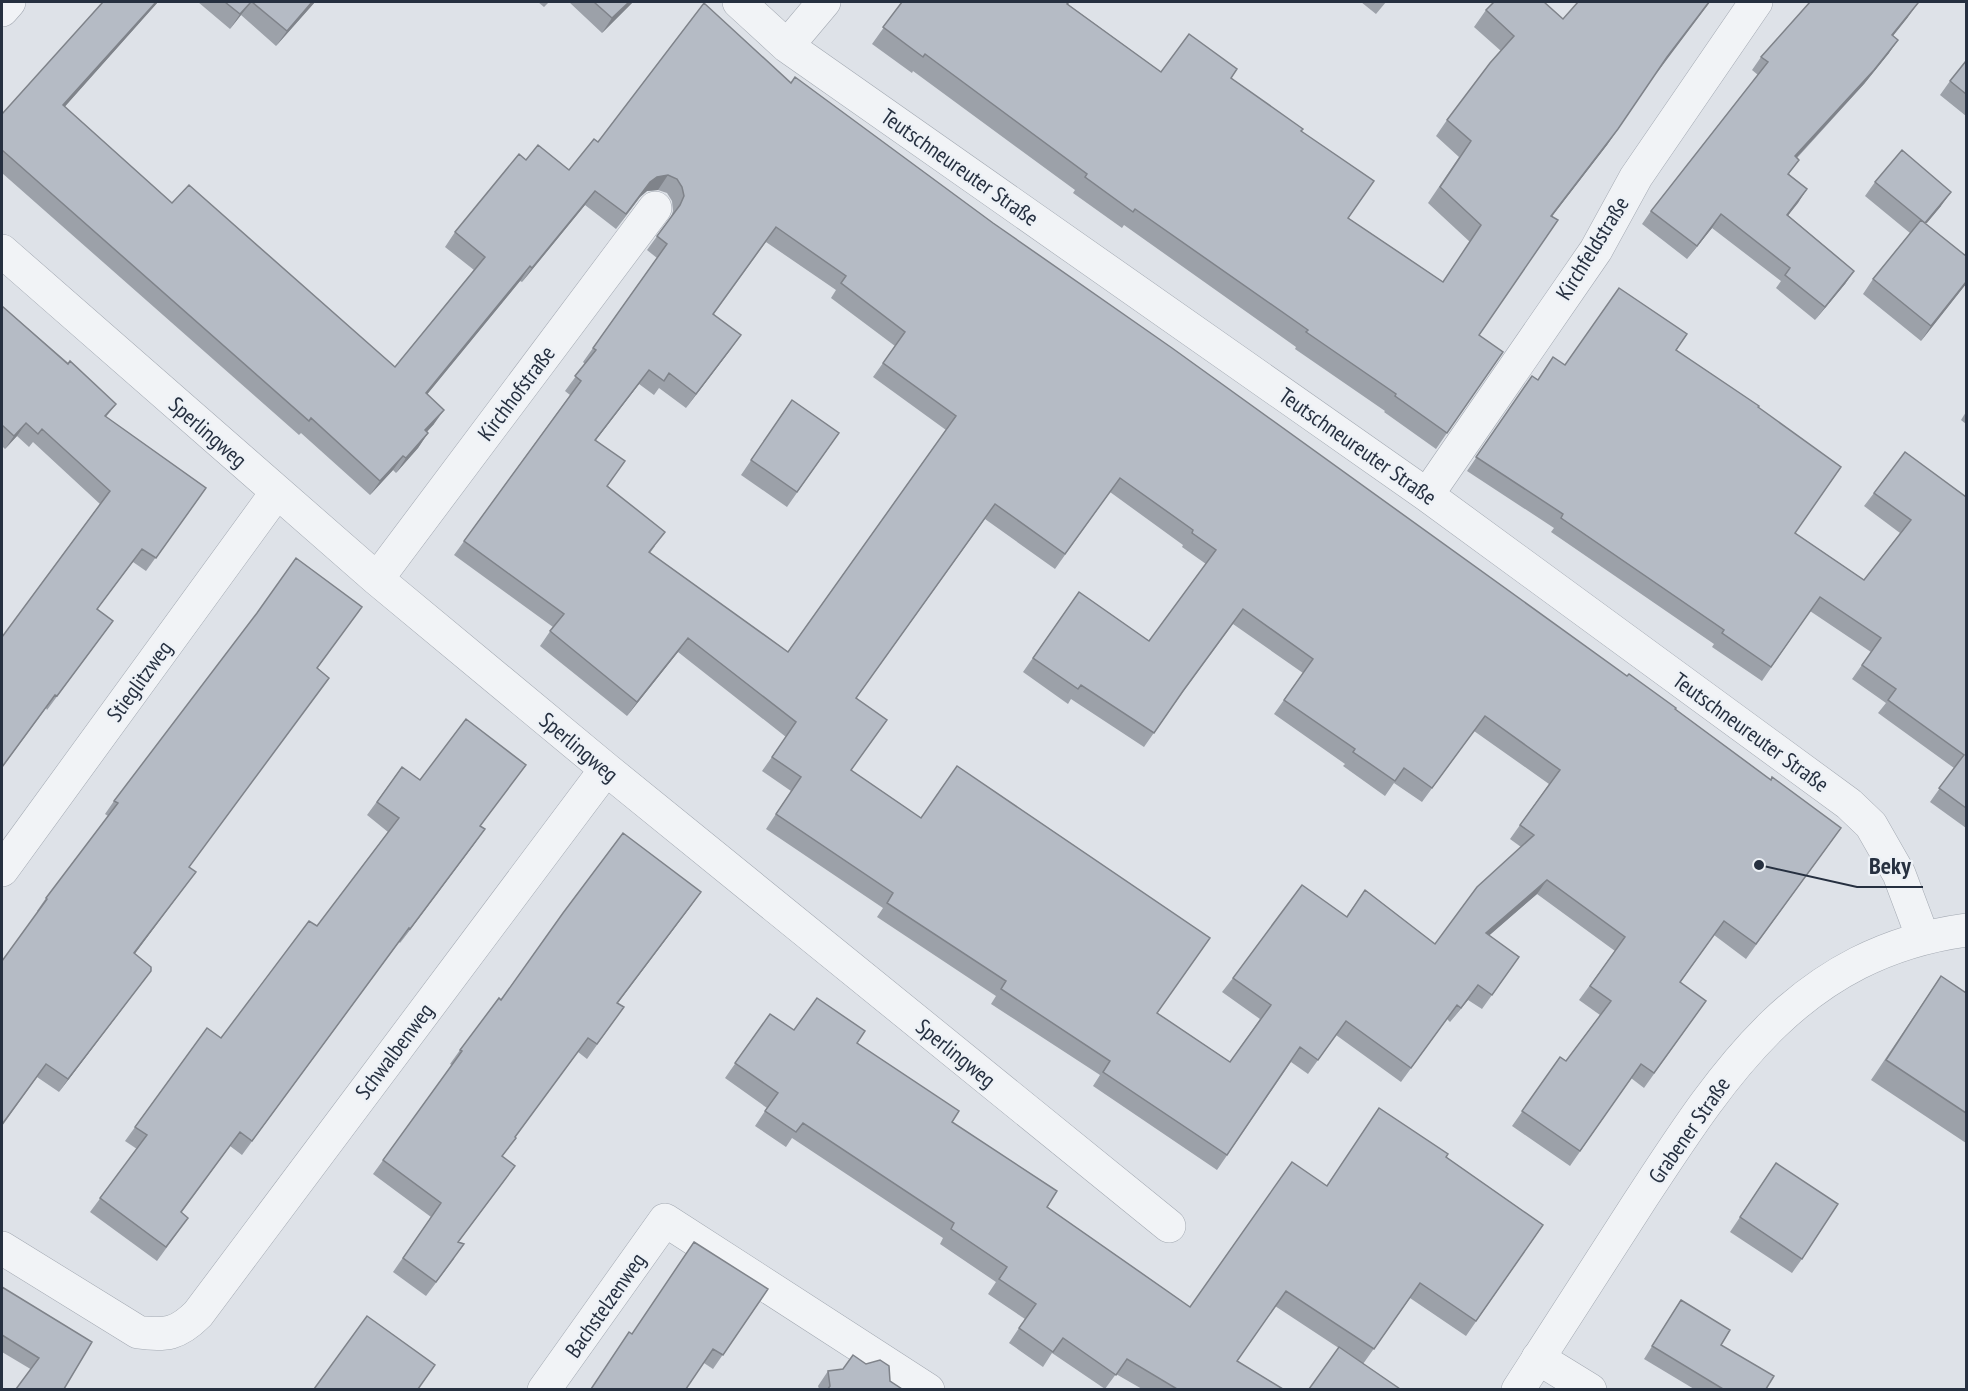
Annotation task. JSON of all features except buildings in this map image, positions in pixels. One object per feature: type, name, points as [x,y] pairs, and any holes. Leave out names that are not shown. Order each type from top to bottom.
[{"type":"street","points":[[2,10],[9,2]]},
{"type":"street","name":"Teutschneureuter Straße","points":[[739,2],[787,46],[1427,495],[1849,804],[1871,825],[1899,873],[1923,938]]},
{"type":"street","points":[[787,46],[824,2]]},
{"type":"street","name":"Kirchfeldstraße","points":[[1427,495],[1596,250],[1642,167],[1756,2]]},
{"type":"street","name":"Kirchhofstraße","points":[[377,579],[655,208]]},
{"type":"street","name":"Sperlingweg","points":[[2,251],[377,579],[606,769],[1169,1226]]},
{"type":"street","name":"Stieglitzweg","points":[[2,870],[277,492]]},
{"type":"street","name":"Schwalbenweg","points":[[2,1248],[138,1332],[159,1335],[178,1330],[198,1314],[606,769]]},
{"type":"street","name":"Grabener Straße","points":[[1518,1389],[1669,1157],[1722,1081],[1759,1037],[1781,1016],[1831,978],[1872,955],[1923,938],[1966,930]]},
{"type":"street","name":"Bachstelzenweg","points":[[544,1389],[665,1220],[928,1389]]},
{"type":"street","points":[[1538,1358],[1590,1389]]},
{"type":"place","name":"Beky","points":[[1759,865]]}]
